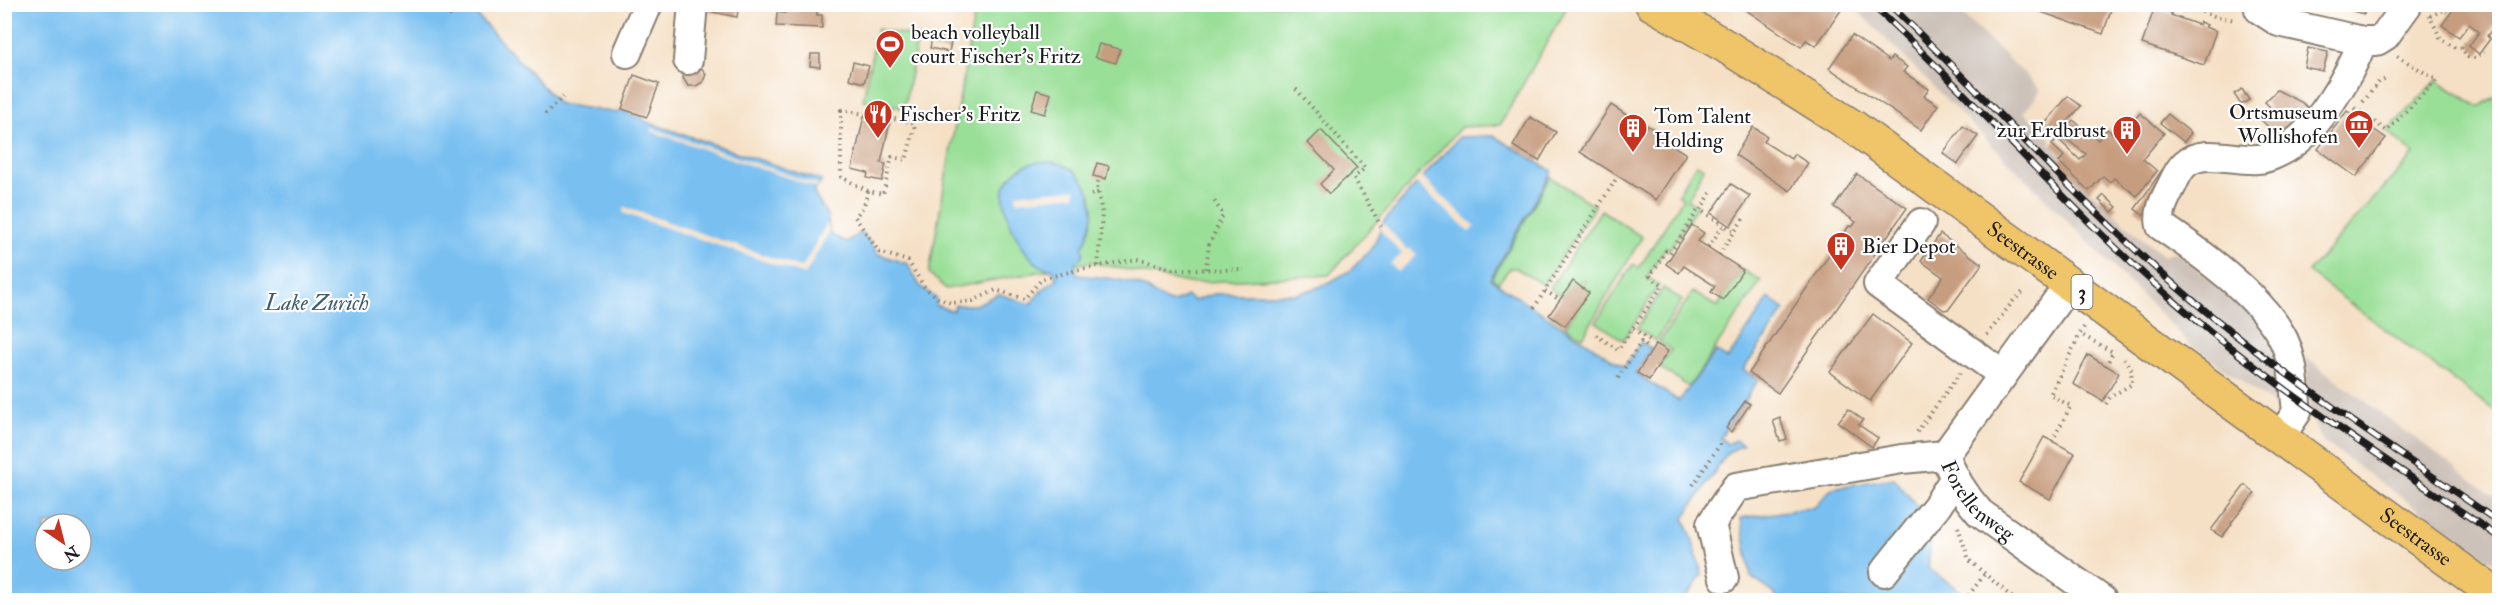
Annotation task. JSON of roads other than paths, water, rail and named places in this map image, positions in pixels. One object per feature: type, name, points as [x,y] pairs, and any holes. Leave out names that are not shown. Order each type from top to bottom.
[{"type":"main road","name":"Seestrasse","points":[[1652,4],[1727,47],[1855,128],[2499,598]]},
{"type":"street","points":[[627,53],[648,4]]},
{"type":"street","points":[[688,60],[693,4]]},
{"type":"street","points":[[2280,437],[2297,412],[2291,361],[2282,336],[2257,302],[2190,245],[2161,226],[2160,212],[2177,174],[2193,159],[2213,156],[2259,159],[2277,154],[2305,134],[2334,93],[2376,46],[2377,41],[2421,10]]},
{"type":"street","points":[[2246,14],[2376,46]]},
{"type":"street","points":[[1922,222],[1878,284],[2003,375]]},
{"type":"street","name":"Forellenweg","points":[[2070,283],[2003,375],[1949,467],[1966,497],[1980,513],[2102,600]]},
{"type":"street","points":[[1724,578],[1711,524],[1736,487],[1902,459],[1949,467],[1937,506],[1884,572]]},
{"type":"water","name":"Lake Zurich","points":[[4,5],[467,5],[559,104],[618,113],[619,110],[644,119],[644,121],[822,181],[813,192],[827,215],[830,234],[846,242],[862,232],[878,254],[908,264],[920,286],[937,299],[935,305],[953,311],[955,305],[975,305],[999,294],[1030,304],[1042,290],[1057,279],[1053,269],[1043,267],[1025,251],[1006,211],[1005,185],[1017,171],[1031,163],[1059,164],[1070,168],[1086,185],[1091,196],[1092,219],[1087,239],[1082,247],[1084,252],[1080,260],[1075,262],[1077,275],[1130,282],[1170,302],[1187,296],[1194,301],[1213,294],[1297,294],[1322,286],[1350,271],[1373,247],[1384,221],[1459,137],[1494,136],[1552,171],[1490,279],[1624,367],[1641,342],[1651,349],[1635,373],[1679,401],[1716,351],[1728,359],[1769,298],[1785,310],[1743,370],[1758,380],[1720,438],[1728,444],[1735,440],[1743,445],[1728,452],[1684,518],[1702,575],[1684,600],[5,600]]},
{"type":"water","points":[[1894,478],[1932,525],[1926,532],[1931,539],[1928,568],[1973,600],[1776,600],[1775,594],[1751,577],[1741,518],[1815,507],[1832,488]]},
{"type":"railway","points":[[1871,4],[1909,39],[2091,223],[2166,294],[2287,391],[2500,538]]},
{"type":"railway","points":[[1889,4],[2103,219],[2177,287],[2295,380],[2500,523]]},
{"type":"place","name":"beach volleyball court Fischer's Fritz","points":[[890,70]]},
{"type":"place","name":"Fischer's Fritz","points":[[878,140]]},
{"type":"place","name":"Ortsmuseum Wollishofen","points":[[2359,150]]},
{"type":"place","name":"Tom Talent Holding","points":[[1633,154]]},
{"type":"place","name":"zur Erdbrust","points":[[2127,156]]},
{"type":"place","name":"Bier Depot","points":[[1841,272]]}]
